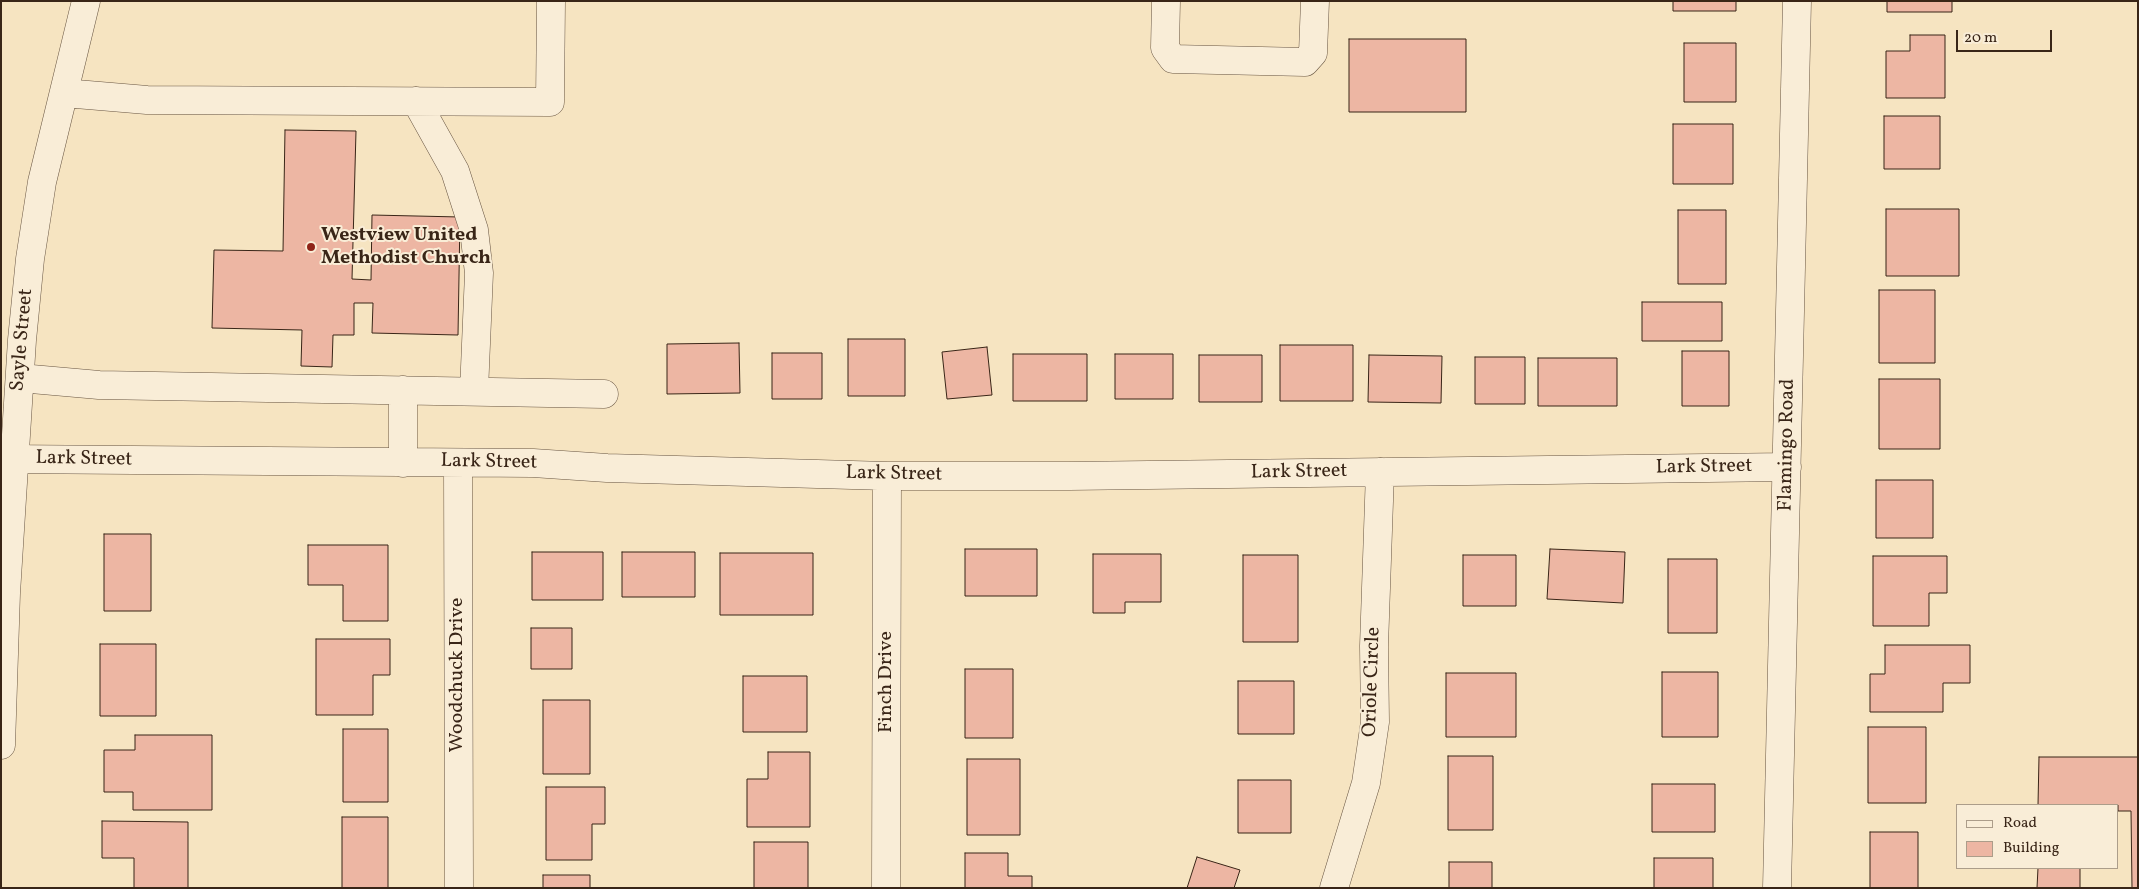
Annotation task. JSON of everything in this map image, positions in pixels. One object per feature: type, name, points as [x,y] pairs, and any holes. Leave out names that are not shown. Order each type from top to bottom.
[{"type":"street","name":"Sayle Street","points":[[1,745],[8,459],[20,378],[30,259],[42,182],[86,1]]},
{"type":"street","points":[[64,93],[147,100],[550,102],[551,1]]},
{"type":"street","points":[[1166,1],[1165,48],[1173,59],[1305,62],[1313,53],[1314,1]]},
{"type":"street","name":"Flamingo Road","points":[[1777,888],[1797,1]]},
{"type":"street","points":[[416,101],[454,171],[474,230],[479,273],[474,391]]},
{"type":"street","points":[[20,378],[99,385],[604,394]]},
{"type":"street","points":[[403,390],[403,463]]},
{"type":"street","name":"Lark Street","points":[[8,459],[533,463],[607,468],[887,476],[1069,476],[1787,467]]},
{"type":"street","name":"Woodchuck Drive","points":[[458,463],[458,888]]},
{"type":"street","name":"Oriole Circle","points":[[1334,888],[1366,782],[1375,722],[1374,646],[1380,472]]},
{"type":"street","name":"Finch Drive","points":[[886,888],[887,476]]},
{"type":"building","points":[[1673,1],[1736,1],[1736,11],[1673,11]]},
{"type":"building","points":[[1887,1],[1952,1],[1952,12],[1887,12]]},
{"type":"building","points":[[1910,35],[1945,35],[1945,98],[1886,98],[1886,51],[1910,51]]},
{"type":"building","points":[[1349,39],[1466,39],[1466,112],[1349,112]]},
{"type":"building","points":[[1684,43],[1736,43],[1736,102],[1684,102]]},
{"type":"building","points":[[1884,116],[1940,116],[1940,169],[1884,169]]},
{"type":"building","points":[[1673,124],[1733,124],[1733,184],[1673,184]]},
{"type":"building","points":[[285,130],[356,131],[352,279],[371,280],[372,215],[460,217],[458,335],[372,333],[373,303],[354,303],[354,335],[333,335],[332,367],[301,366],[302,330],[212,328],[214,250],[283,251]]},
{"type":"building","points":[[1886,209],[1959,209],[1959,276],[1886,276]]},
{"type":"building","points":[[1678,210],[1726,210],[1726,284],[1678,284]]},
{"type":"building","points":[[1879,290],[1935,290],[1935,363],[1879,363]]},
{"type":"building","points":[[1642,302],[1722,302],[1722,341],[1642,341]]},
{"type":"building","points":[[848,339],[905,339],[905,396],[848,396]]},
{"type":"building","points":[[739,343],[740,393],[667,394],[667,344]]},
{"type":"building","points":[[1280,345],[1353,345],[1353,401],[1280,401]]},
{"type":"building","points":[[987,347],[992,395],[947,399],[942,352]]},
{"type":"building","points":[[1682,351],[1729,351],[1729,406],[1682,406]]},
{"type":"building","points":[[772,353],[822,353],[822,399],[772,399]]},
{"type":"building","points":[[1013,354],[1087,354],[1087,401],[1013,401]]},
{"type":"building","points":[[1115,354],[1173,354],[1173,399],[1115,399]]},
{"type":"building","points":[[1199,355],[1262,355],[1262,402],[1199,402]]},
{"type":"building","points":[[1369,355],[1442,356],[1441,403],[1368,402]]},
{"type":"building","points":[[1475,357],[1525,357],[1525,404],[1475,404]]},
{"type":"building","points":[[1538,358],[1617,358],[1617,406],[1538,406]]},
{"type":"building","points":[[1879,379],[1940,379],[1940,449],[1879,449]]},
{"type":"building","points":[[1876,480],[1933,480],[1933,538],[1876,538]]},
{"type":"building","points":[[104,534],[151,534],[151,611],[104,611]]},
{"type":"building","points":[[308,545],[388,545],[388,621],[343,621],[343,585],[308,585]]},
{"type":"building","points":[[965,549],[1037,549],[1037,596],[965,596]]},
{"type":"building","points":[[1550,549],[1625,552],[1623,603],[1547,599]]},
{"type":"building","points":[[532,552],[603,552],[603,600],[532,600]]},
{"type":"building","points":[[622,552],[695,552],[695,597],[622,597]]},
{"type":"building","points":[[720,553],[813,553],[813,615],[720,615]]},
{"type":"building","points":[[1093,554],[1161,554],[1161,602],[1125,602],[1125,613],[1093,613]]},
{"type":"building","points":[[1243,555],[1298,555],[1298,642],[1243,642]]},
{"type":"building","points":[[1463,555],[1516,555],[1516,606],[1463,606]]},
{"type":"building","points":[[1873,556],[1947,556],[1947,593],[1929,593],[1929,626],[1873,626]]},
{"type":"building","points":[[1668,559],[1717,559],[1717,633],[1668,633]]},
{"type":"building","points":[[531,628],[572,628],[572,669],[531,669]]},
{"type":"building","points":[[316,639],[390,639],[390,675],[373,675],[373,715],[316,715]]},
{"type":"building","points":[[100,644],[156,644],[156,716],[100,716]]},
{"type":"building","points":[[1885,645],[1970,645],[1970,683],[1943,683],[1943,712],[1870,712],[1870,674],[1885,674]]},
{"type":"building","points":[[965,669],[1013,669],[1013,738],[965,738]]},
{"type":"building","points":[[1662,672],[1718,672],[1718,737],[1662,737]]},
{"type":"building","points":[[1446,673],[1516,673],[1516,737],[1446,737]]},
{"type":"building","points":[[743,676],[807,676],[807,732],[743,732]]},
{"type":"building","points":[[1238,681],[1294,681],[1294,734],[1238,734]]},
{"type":"building","points":[[543,700],[590,700],[590,774],[543,774]]},
{"type":"building","points":[[1868,727],[1926,727],[1926,803],[1868,803]]},
{"type":"building","points":[[343,729],[388,729],[388,802],[343,802]]},
{"type":"building","points":[[135,735],[212,735],[212,810],[133,810],[133,792],[104,792],[104,750],[135,750]]},
{"type":"building","points":[[768,752],[810,752],[810,827],[747,827],[747,779],[768,779]]},
{"type":"building","points":[[1448,756],[1493,756],[1493,830],[1448,830]]},
{"type":"building","points":[[2039,757],[2138,757],[2138,888],[2132,888],[2131,811],[2119,811],[2119,804],[2038,804]]},
{"type":"building","points":[[967,759],[1020,759],[1020,835],[967,835]]},
{"type":"building","points":[[1238,780],[1291,780],[1291,833],[1238,833]]},
{"type":"building","points":[[1652,784],[1715,784],[1715,832],[1652,832]]},
{"type":"building","points":[[546,787],[605,787],[605,824],[592,824],[592,860],[546,860]]},
{"type":"building","points":[[342,817],[388,817],[388,888],[342,888]]},
{"type":"building","points":[[102,821],[188,822],[188,888],[134,888],[134,858],[102,858]]},
{"type":"building","points":[[1870,832],[1918,832],[1918,888],[1870,888]]},
{"type":"building","points":[[754,842],[808,842],[808,888],[754,888]]},
{"type":"building","points":[[965,853],[1008,853],[1008,876],[1032,876],[1032,888],[965,888]]},
{"type":"building","points":[[1197,857],[1240,870],[1234,888],[1187,888]]},
{"type":"building","points":[[1654,858],[1713,858],[1713,888],[1654,888]]},
{"type":"building","points":[[1449,862],[1492,862],[1492,888],[1449,888]]},
{"type":"building","points":[[2038,869],[2080,869],[2080,888],[2037,888]]},
{"type":"building","points":[[543,875],[590,875],[590,888],[543,888]]},
{"type":"place","name":"Westview United Methodist Church","points":[[311,247]]}]
